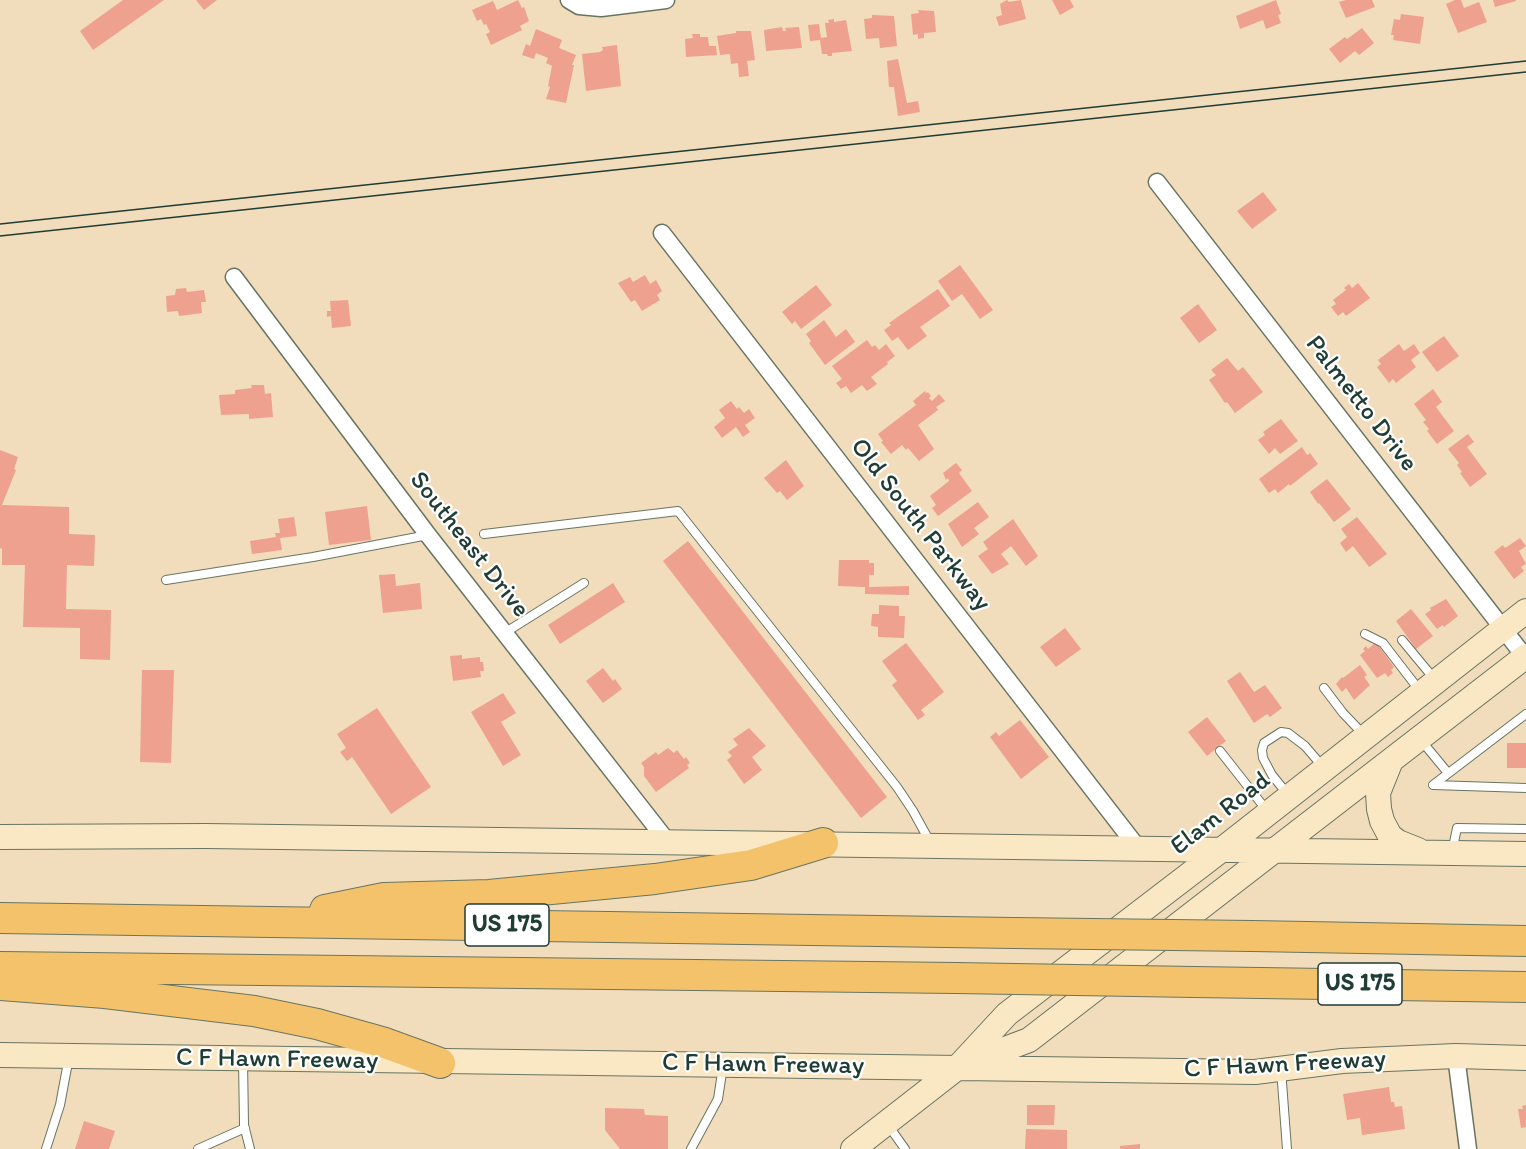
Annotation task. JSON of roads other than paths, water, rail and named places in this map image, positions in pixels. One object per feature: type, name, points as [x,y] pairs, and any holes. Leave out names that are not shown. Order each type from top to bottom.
[{"type":"highway","points":[[268,922],[384,898],[489,895],[665,878],[751,865],[823,843]]},
{"type":"highway","name":"US 175","points":[[0,918],[1526,941]]},
{"type":"highway","name":"US 175","points":[[0,967],[1526,987]]},
{"type":"highway","points":[[0,985],[105,993],[254,1011],[328,1027],[385,1043],[441,1063]]},
{"type":"main road","name":"Elam Road","points":[[853,1149],[957,1068],[1007,1014],[1269,813],[1526,611]]},
{"type":"main road","name":"Elam Road","points":[[957,1068],[1029,1040],[1526,656]]},
{"type":"main road","points":[[1391,761],[1378,793],[1378,809],[1382,821],[1390,836],[1398,842],[1423,852]]},
{"type":"main road","points":[[0,837],[206,836],[667,841],[1452,853],[1525,839]]},
{"type":"main road","name":"C F Hawn Freeway","points":[[0,1055],[441,1063],[723,1064],[1255,1072],[1342,1061],[1456,1056],[1526,1058]]},
{"type":"street","points":[[569,0],[579,6],[601,8],[666,0]]},
{"type":"street","name":"Palmetto Drive","points":[[1157,182],[1526,656]]},
{"type":"street","name":"Old South Parkway","points":[[662,233],[1138,848]]},
{"type":"street","name":"Southeast Drive","points":[[234,277],[428,535],[667,841]]},
{"type":"street","points":[[1456,1056],[1468,1149]]},
{"type":"lane","points":[[484,534],[678,511],[897,787],[914,811],[932,845]]},
{"type":"lane","points":[[166,580],[313,557],[428,535]]},
{"type":"lane","points":[[506,632],[584,583]]},
{"type":"lane","points":[[1365,634],[1383,643],[1429,687]]},
{"type":"lane","points":[[1402,640],[1429,687]]},
{"type":"lane","points":[[1324,688],[1343,713],[1366,736]]},
{"type":"lane","points":[[1526,714],[1432,785],[1526,788]]},
{"type":"lane","points":[[1289,797],[1272,775],[1263,758],[1264,743],[1281,732],[1288,733],[1305,746],[1325,769]]},
{"type":"lane","points":[[1420,738],[1448,773]]},
{"type":"lane","points":[[1220,751],[1269,813]]},
{"type":"lane","points":[[46,1149],[60,1105],[69,1056]]},
{"type":"lane","points":[[243,1059],[245,1128],[250,1149]]},
{"type":"lane","points":[[691,1149],[718,1099],[723,1064]]},
{"type":"lane","points":[[1281,1069],[1287,1149]]},
{"type":"lane","points":[[886,1123],[905,1149]]},
{"type":"lane","points":[[198,1149],[245,1128]]},
{"type":"tram line","points":[[0,224],[1526,61]]},
{"type":"tram line","points":[[0,236],[1526,72]]}]
